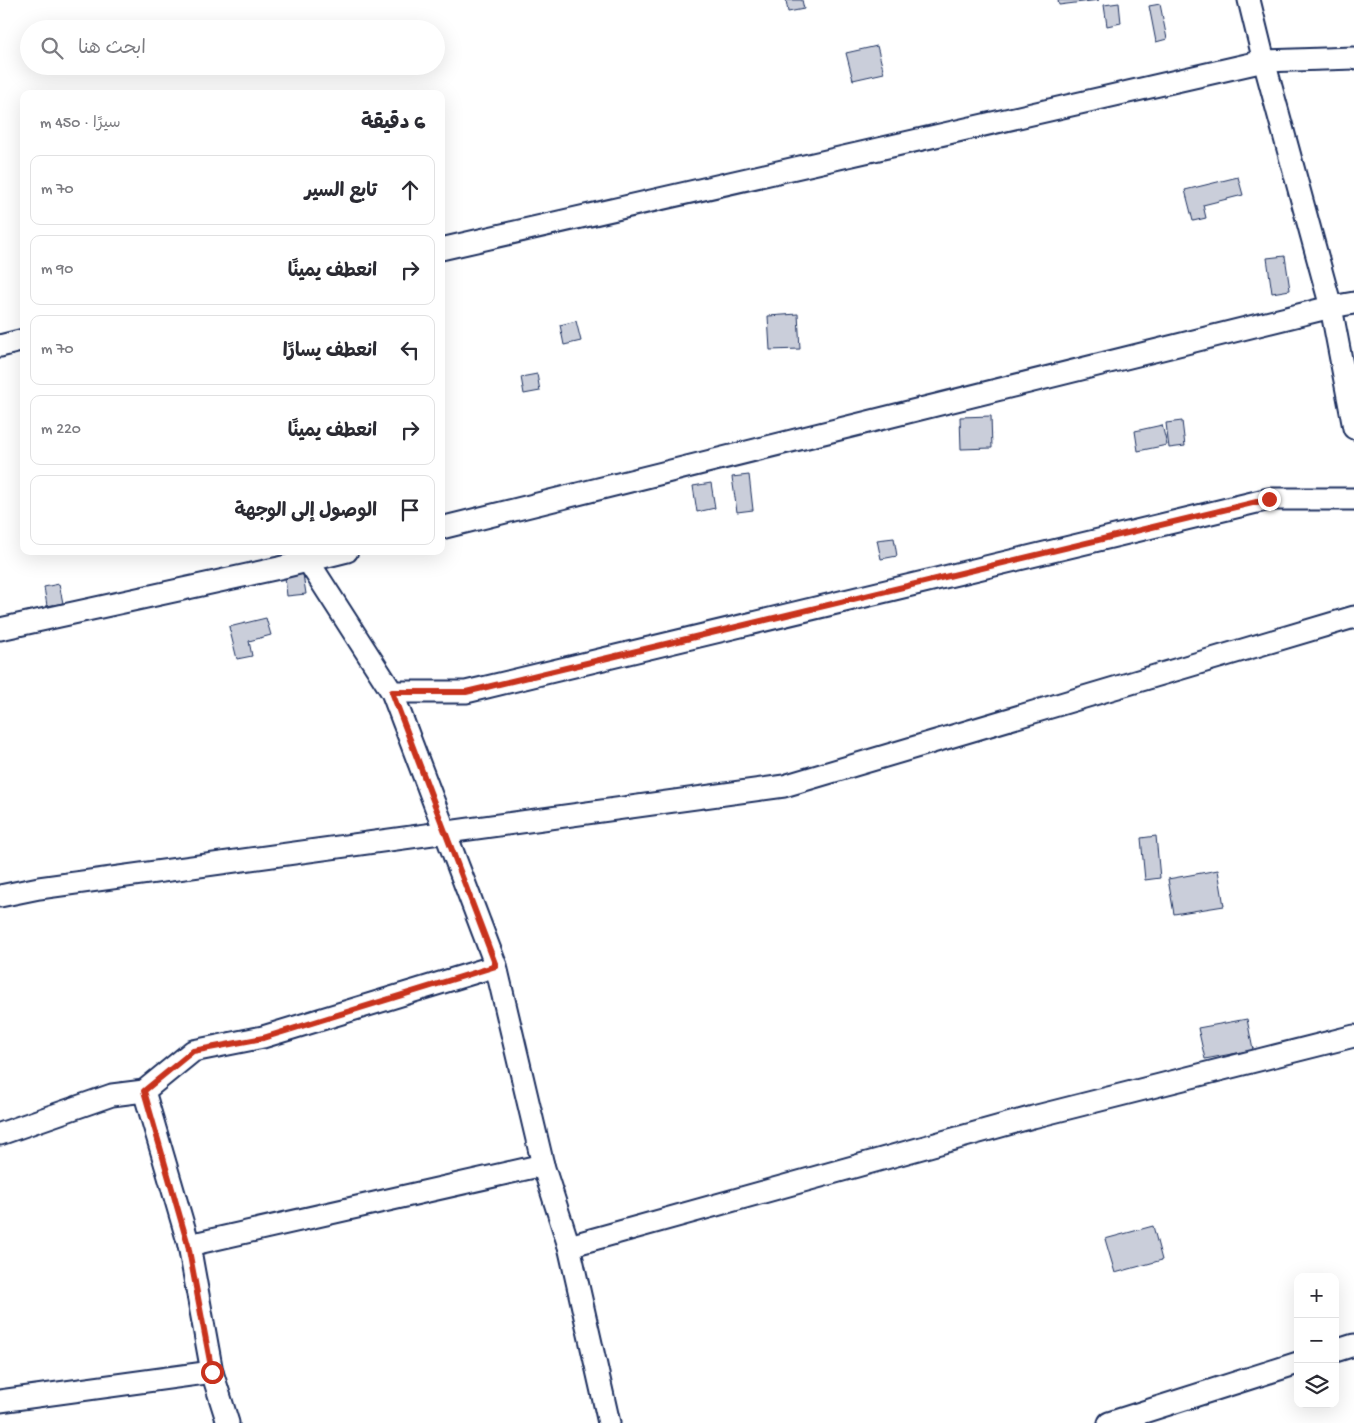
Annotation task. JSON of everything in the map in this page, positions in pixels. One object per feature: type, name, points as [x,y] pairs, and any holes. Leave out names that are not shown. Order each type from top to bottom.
[{"type":"street","points":[[1249,0],[1331,307],[1354,428]]},
{"type":"street","points":[[445,247],[1264,61],[1354,58]]},
{"type":"street","points":[[445,527],[1331,307],[1354,303]]},
{"type":"street","points":[[0,346],[20,341]]},
{"type":"street","points":[[392,692],[466,692],[1269,499],[1354,499]]},
{"type":"street","points":[[0,629],[307,556],[392,692],[496,966],[543,1165],[569,1246],[610,1423]]},
{"type":"street","points":[[0,896],[39,888],[784,786],[1354,617]]},
{"type":"street","points":[[0,1134],[112,1095],[144,1091],[193,1051],[263,1038],[496,966]]},
{"type":"street","points":[[569,1246],[1033,1117],[1354,1036]]},
{"type":"street","points":[[144,1091],[188,1245],[212,1372],[228,1423]]},
{"type":"street","points":[[188,1245],[543,1165]]},
{"type":"street","points":[[1339,1350],[1354,1345]]},
{"type":"street","points":[[1109,1423],[1294,1364]]},
{"type":"street","points":[[0,1401],[212,1372]]},
{"type":"building","points":[[786,0],[802,0],[804,9],[788,12]]},
{"type":"building","points":[[1058,0],[1099,0],[1059,5]]},
{"type":"building","points":[[1119,3],[1121,23],[1107,26],[1104,5]]},
{"type":"building","points":[[1160,4],[1167,39],[1156,42],[1149,6]]},
{"type":"building","points":[[877,46],[884,73],[853,80],[846,53]]},
{"type":"building","points":[[1238,177],[1243,195],[1203,205],[1206,218],[1193,221],[1185,190]]},
{"type":"building","points":[[1285,256],[1290,290],[1272,293],[1267,258]]},
{"type":"building","points":[[798,314],[800,349],[770,350],[768,316]]},
{"type":"building","points":[[576,321],[581,341],[564,345],[560,325]]},
{"type":"building","points":[[537,374],[540,391],[524,394],[521,377]]},
{"type":"building","points":[[991,416],[992,448],[961,449],[960,417]]},
{"type":"building","points":[[1182,421],[1185,446],[1169,448],[1166,423]]},
{"type":"building","points":[[1162,425],[1167,445],[1138,451],[1135,431]]},
{"type":"building","points":[[749,475],[753,510],[737,512],[732,477]]},
{"type":"building","points":[[711,483],[715,508],[697,512],[693,486]]},
{"type":"building","points":[[894,538],[897,556],[881,559],[877,540]]},
{"type":"building","points":[[303,574],[306,594],[287,596],[285,577]]},
{"type":"building","points":[[59,584],[63,603],[47,606],[44,587]]},
{"type":"building","points":[[266,618],[271,635],[249,641],[252,656],[237,659],[229,627]]},
{"type":"building","points":[[1156,836],[1160,878],[1145,880],[1141,838]]},
{"type":"building","points":[[1218,870],[1224,906],[1174,914],[1168,879]]},
{"type":"building","points":[[1247,1019],[1253,1050],[1205,1059],[1198,1028]]},
{"type":"building","points":[[1153,1226],[1162,1260],[1115,1273],[1105,1239]]},
{"type":"route","points":[[212,1372],[188,1245],[144,1091],[193,1051],[263,1038],[496,966],[392,692],[466,692],[1269,499]]}]
